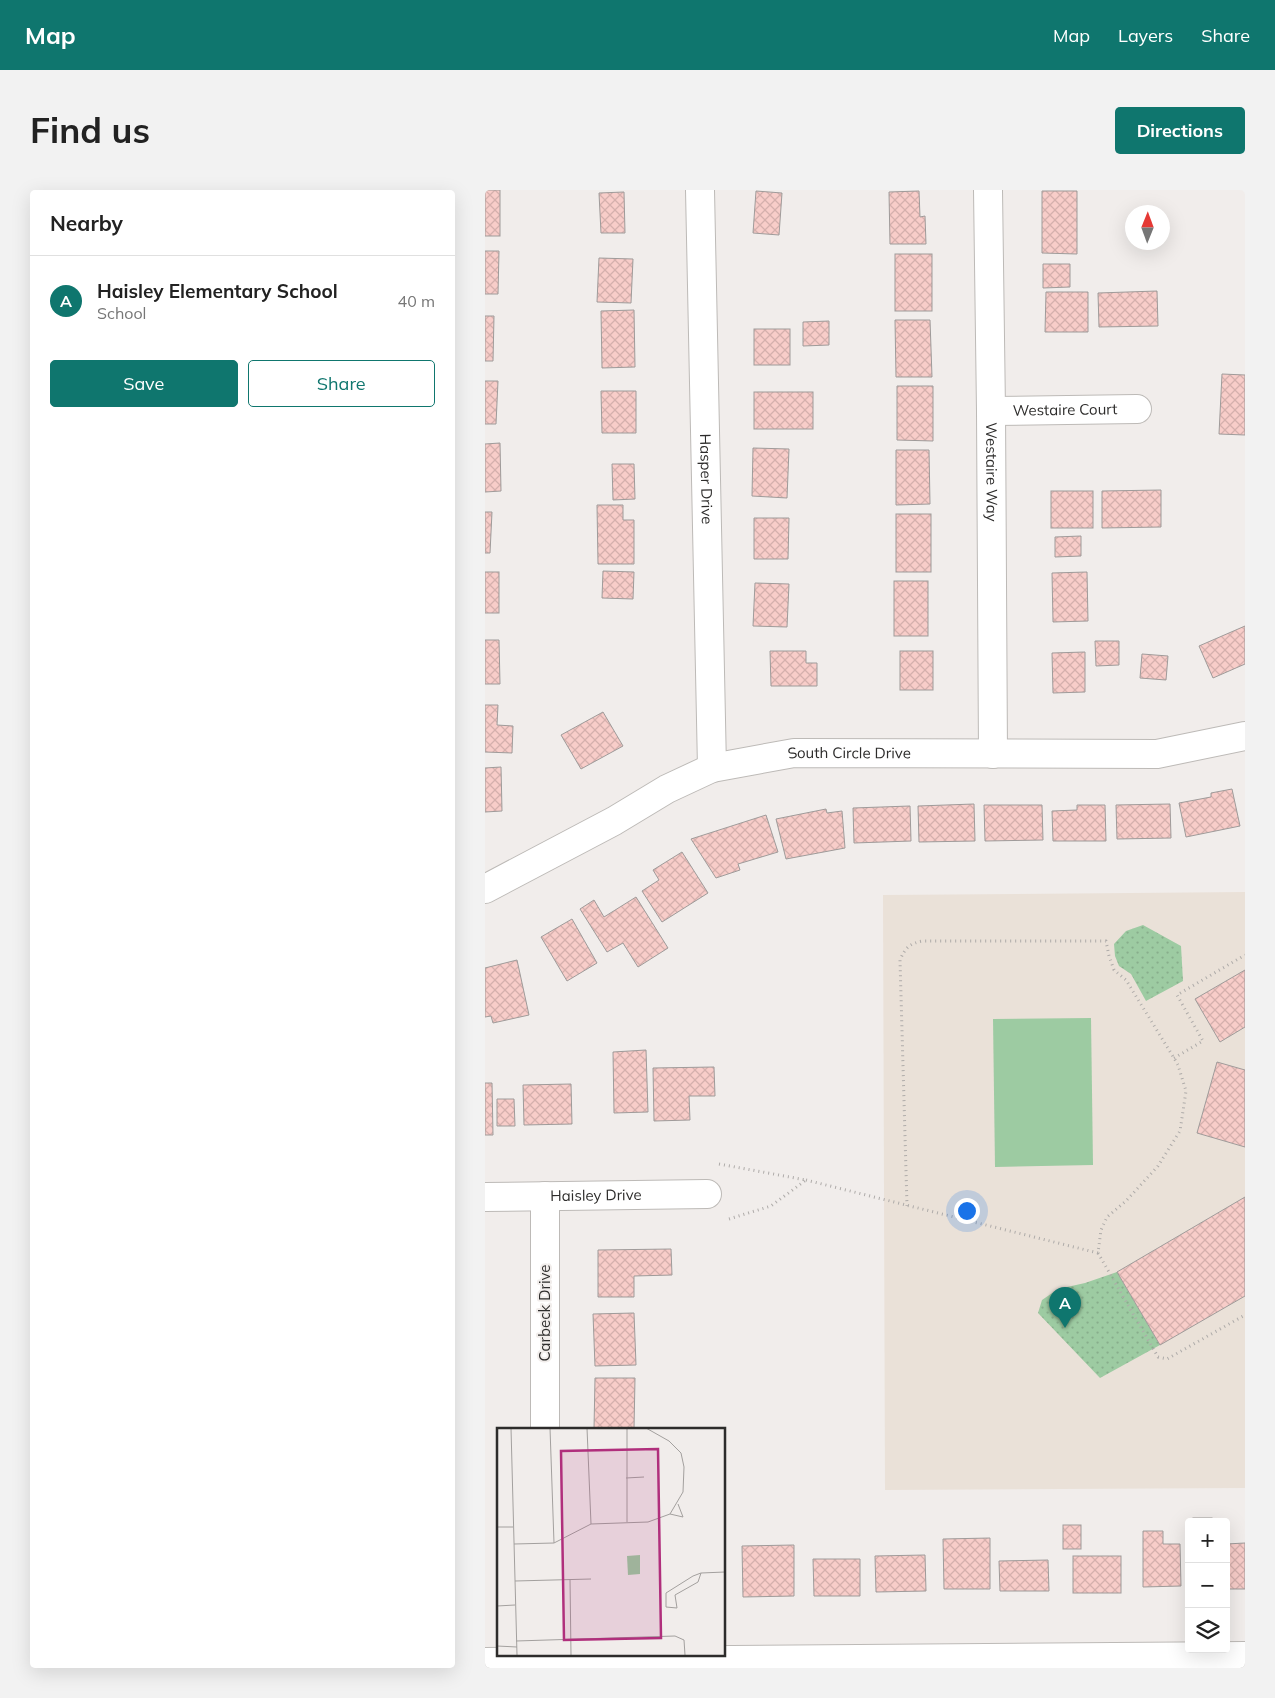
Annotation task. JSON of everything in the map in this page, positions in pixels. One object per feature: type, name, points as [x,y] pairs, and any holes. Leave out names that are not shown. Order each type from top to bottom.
[{"type":"street","name":"Hasper Drive","points":[[700,190],[713,768]]},
{"type":"street","name":"Westaire Way","points":[[988,190],[993,754]]},
{"type":"street","name":"Westaire Court","points":[[991,411],[1137,409]]},
{"type":"street","name":"South Circle Drive","points":[[485,889],[614,821],[667,789],[713,768],[794,753],[1157,754],[1245,736]]},
{"type":"street","name":"Haisley Drive","points":[[485,1197],[707,1194]]},
{"type":"street","name":"Carbeck Drive","points":[[545,1196],[545,1428]]},
{"type":"street","points":[[485,1662],[1245,1656]]},
{"type":"path","points":[[907,1206],[901,960],[904,950],[912,943],[923,940],[1106,941],[1114,970],[1126,980],[1174,1058],[1186,1091],[1180,1131],[1158,1166],[1126,1201],[1107,1216],[1101,1230],[1098,1253],[1158,1357],[1167,1359],[1245,1315]]},
{"type":"path","points":[[1174,1058],[1203,1041],[1177,995],[1245,955]]},
{"type":"path","points":[[719,1164],[806,1180],[1098,1253]]},
{"type":"path","points":[[729,1219],[771,1206],[806,1180]]},
{"type":"shaded area","points":[[1245,892],[1245,1488],[885,1490],[883,895]]},
{"type":"green space","points":[[1143,925],[1181,946],[1183,981],[1146,1001],[1131,974],[1119,966],[1115,956],[1114,944],[1126,931]]},
{"type":"green space","points":[[1091,1018],[1093,1165],[995,1167],[993,1019]]},
{"type":"green space","points":[[1117,1272],[1160,1345],[1100,1378],[1038,1313],[1042,1300],[1058,1289],[1085,1283]]},
{"type":"building","points":[[485,190],[500,190],[500,236],[485,236]]},
{"type":"building","points":[[756,191],[782,193],[779,235],[753,233]]},
{"type":"building","points":[[919,191],[920,217],[925,216],[926,244],[890,244],[889,192]]},
{"type":"building","points":[[1042,191],[1077,191],[1077,254],[1042,253]]},
{"type":"building","points":[[624,192],[625,233],[601,233],[599,193]]},
{"type":"building","points":[[485,251],[499,251],[498,294],[485,294]]},
{"type":"building","points":[[895,254],[932,254],[932,311],[895,311]]},
{"type":"building","points":[[599,258],[633,259],[631,303],[597,302]]},
{"type":"building","points":[[1043,264],[1070,264],[1070,287],[1043,288]]},
{"type":"building","points":[[1157,291],[1158,326],[1099,327],[1098,293]]},
{"type":"building","points":[[1046,292],[1088,292],[1088,332],[1045,332]]},
{"type":"building","points":[[634,310],[635,367],[602,368],[601,311]]},
{"type":"building","points":[[485,316],[494,316],[493,361],[485,361]]},
{"type":"building","points":[[895,320],[930,320],[932,377],[896,377]]},
{"type":"building","points":[[829,321],[829,345],[803,346],[803,322]]},
{"type":"building","points":[[754,329],[790,329],[790,365],[754,365]]},
{"type":"building","points":[[1222,374],[1245,375],[1245,435],[1219,434]]},
{"type":"building","points":[[485,381],[498,381],[496,424],[485,424]]},
{"type":"building","points":[[897,386],[933,386],[933,441],[897,440]]},
{"type":"building","points":[[601,391],[636,391],[636,433],[602,433]]},
{"type":"building","points":[[754,392],[813,392],[813,429],[754,429]]},
{"type":"building","points":[[500,443],[501,491],[485,492],[485,444]]},
{"type":"building","points":[[753,448],[789,449],[787,498],[752,496]]},
{"type":"building","points":[[896,450],[929,450],[930,504],[896,505]]},
{"type":"building","points":[[612,464],[634,464],[635,499],[613,500]]},
{"type":"building","points":[[1161,490],[1161,527],[1102,528],[1102,491]]},
{"type":"building","points":[[1051,491],[1093,491],[1093,528],[1051,528]]},
{"type":"building","points":[[597,505],[623,505],[623,520],[634,520],[634,564],[598,564]]},
{"type":"building","points":[[485,512],[492,512],[490,553],[485,553]]},
{"type":"building","points":[[896,514],[931,514],[931,572],[896,572]]},
{"type":"building","points":[[754,518],[789,518],[788,559],[754,559]]},
{"type":"building","points":[[1081,536],[1081,556],[1055,557],[1055,537]]},
{"type":"building","points":[[603,571],[634,572],[633,599],[602,598]]},
{"type":"building","points":[[485,572],[499,572],[499,613],[485,613]]},
{"type":"building","points":[[1087,572],[1088,621],[1053,622],[1052,573]]},
{"type":"building","points":[[894,581],[928,581],[928,636],[894,636]]},
{"type":"building","points":[[755,583],[789,584],[787,627],[753,626]]},
{"type":"building","points":[[1245,626],[1245,664],[1213,678],[1199,646]]},
{"type":"building","points":[[485,640],[499,640],[500,684],[485,684]]},
{"type":"building","points":[[1095,641],[1119,641],[1119,665],[1096,666]]},
{"type":"building","points":[[770,651],[806,651],[806,663],[817,663],[817,686],[771,686]]},
{"type":"building","points":[[900,651],[933,651],[933,690],[900,690]]},
{"type":"building","points":[[1085,652],[1085,692],[1053,693],[1052,653]]},
{"type":"building","points":[[1142,654],[1168,656],[1166,680],[1140,678]]},
{"type":"building","points":[[485,705],[498,705],[497,725],[513,726],[512,753],[485,752]]},
{"type":"building","points":[[603,712],[623,746],[581,769],[561,735]]},
{"type":"building","points":[[501,767],[502,811],[485,812],[485,768]]},
{"type":"building","points":[[1232,789],[1240,826],[1186,837],[1179,803],[1211,797],[1211,793]]},
{"type":"building","points":[[974,804],[975,841],[919,842],[918,806]]},
{"type":"building","points":[[1170,804],[1171,838],[1117,839],[1116,805]]},
{"type":"building","points":[[984,805],[1042,805],[1043,840],[985,841]]},
{"type":"building","points":[[1077,805],[1105,805],[1106,841],[1053,841],[1052,811],[1077,810]]},
{"type":"building","points":[[910,806],[911,841],[854,843],[853,808]]},
{"type":"building","points":[[826,809],[827,813],[842,811],[845,848],[786,859],[776,819]]},
{"type":"building","points":[[766,815],[778,852],[738,864],[740,870],[716,878],[691,839]]},
{"type":"building","points":[[682,852],[708,893],[662,922],[642,891],[659,880],[653,870]]},
{"type":"building","points":[[636,897],[668,948],[638,967],[623,943],[607,952],[580,909],[594,900],[604,917]]},
{"type":"building","points":[[572,919],[597,963],[567,981],[541,937]]},
{"type":"building","points":[[517,960],[529,1015],[493,1023],[491,1016],[485,1017],[485,968]]},
{"type":"building","points":[[1245,970],[1245,1027],[1220,1042],[1195,999]]},
{"type":"building","points":[[646,1050],[648,1112],[614,1113],[613,1052]]},
{"type":"building","points":[[1217,1062],[1245,1070],[1245,1147],[1197,1133]]},
{"type":"building","points":[[714,1067],[715,1096],[689,1096],[690,1120],[654,1121],[653,1068]]},
{"type":"building","points":[[485,1083],[492,1083],[493,1135],[485,1135]]},
{"type":"building","points":[[571,1084],[572,1124],[524,1125],[523,1085]]},
{"type":"building","points":[[497,1099],[514,1099],[515,1126],[497,1126]]},
{"type":"building","points":[[1245,1197],[1245,1296],[1160,1345],[1117,1272]]},
{"type":"building","points":[[671,1249],[672,1275],[634,1276],[634,1297],[598,1297],[598,1250]]},
{"type":"building","points":[[634,1313],[636,1365],[595,1366],[593,1314]]},
{"type":"building","points":[[595,1378],[635,1378],[634,1428],[594,1428]]},
{"type":"building","points":[[1063,1525],[1081,1525],[1081,1549],[1063,1549]]},
{"type":"building","points":[[1143,1531],[1163,1531],[1163,1544],[1180,1544],[1181,1586],[1143,1587]]},
{"type":"building","points":[[990,1538],[990,1589],[944,1589],[943,1539]]},
{"type":"building","points":[[1245,1543],[1245,1589],[1230,1589],[1230,1544]]},
{"type":"building","points":[[794,1545],[794,1596],[743,1597],[742,1546]]},
{"type":"building","points":[[925,1555],[926,1591],[876,1592],[875,1556]]},
{"type":"building","points":[[1073,1556],[1121,1556],[1121,1593],[1073,1593]]},
{"type":"building","points":[[813,1559],[860,1559],[860,1596],[814,1596]]},
{"type":"building","points":[[1048,1560],[1049,1591],[1000,1591],[999,1561]]},
{"type":"place","name":"Haisley Elementary School","points":[[1065,1328]]}]
